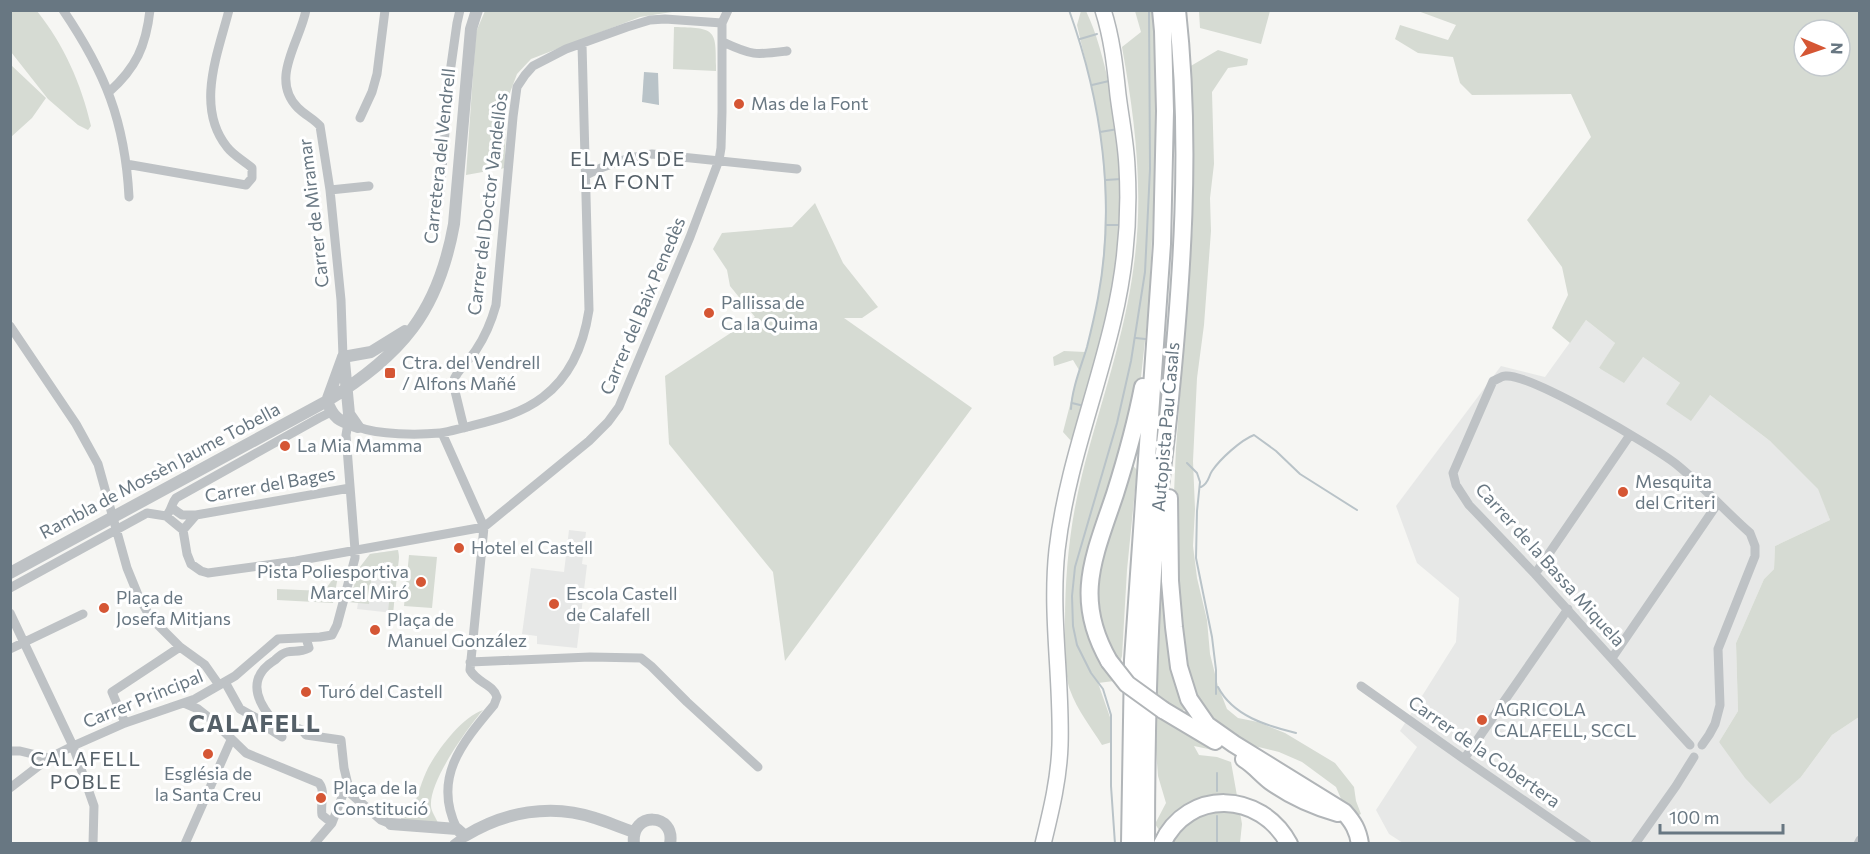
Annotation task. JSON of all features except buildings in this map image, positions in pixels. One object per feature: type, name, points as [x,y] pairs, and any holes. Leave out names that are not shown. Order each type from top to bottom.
[{"type":"highway","name":"Autopista Pau Casals","points":[[1130,843],[1133,660],[1157,328],[1164,184],[1165,111],[1161,10]]},
{"type":"highway","name":"Autopista Pau Casals","points":[[1146,843],[1147,706],[1151,602],[1158,502],[1178,302],[1183,187],[1181,83],[1176,10]]},
{"type":"highway","points":[[1157,328],[1149,352],[1130,443],[1089,579],[1090,615],[1095,634],[1108,662],[1127,684],[1163,710],[1247,761],[1267,779],[1284,790],[1316,807],[1339,813],[1349,823],[1358,843]]},
{"type":"highway","points":[[1168,416],[1170,581],[1179,668],[1189,699],[1208,725],[1234,744],[1344,812],[1358,832],[1358,843]]},
{"type":"highway","points":[[1162,843],[1176,821],[1202,806],[1223,803],[1236,803],[1260,812],[1277,825],[1289,843]]},
{"type":"main road","points":[[1093,10],[1101,30],[1119,96]]},
{"type":"main road","points":[[1043,843],[1055,792],[1060,746],[1055,603],[1058,542],[1073,465],[1114,319],[1127,227],[1127,168],[1113,46],[1103,10]]},
{"type":"street","points":[[63,10],[86,46],[109,92],[120,128],[129,197]]},
{"type":"street","points":[[109,92],[120,83],[139,57],[148,29],[150,10]]},
{"type":"street","points":[[126,164],[246,185],[252,178],[252,168],[227,147],[216,129],[209,104],[229,10]]},
{"type":"street","name":"Carrer de Miramar","points":[[306,10],[288,62],[286,77],[288,93],[298,108],[320,126],[330,190],[344,357]]},
{"type":"street","points":[[360,118],[372,92],[385,10]]},
{"type":"street","points":[[440,196],[449,80],[460,10]]},
{"type":"street","name":"Carretera del Vendrell","points":[[329,407],[348,388],[371,372],[394,351],[415,325],[436,290],[449,252],[454,224],[471,29],[477,10]]},
{"type":"street","name":"Carrer del Baix Penedès","points":[[183,530],[187,554],[192,564],[208,573],[261,566],[484,527],[589,441],[619,407],[692,232],[719,160],[722,23],[728,10]]},
{"type":"street","name":"Carrer del Doctor Vandellòs","points":[[464,428],[453,382],[454,377],[490,329],[496,305],[517,87],[533,66],[566,49],[627,27],[650,20],[665,19],[722,23]]},
{"type":"street","points":[[723,42],[746,53],[758,55],[787,51]]},
{"type":"street","points":[[344,357],[329,407],[340,421],[386,432],[442,433],[515,414],[544,396],[563,376],[579,352],[590,310],[582,44]]},
{"type":"street","points":[[586,175],[643,155],[661,154],[797,170]]},
{"type":"street","points":[[330,190],[369,186]]},
{"type":"street","points":[[344,357],[371,352],[415,325]]},
{"type":"street","points":[[10,326],[88,444],[98,464],[114,523],[138,595],[150,616],[180,647],[205,665],[222,683],[240,709],[260,720],[302,730],[306,735],[338,739],[342,742],[343,761],[350,793],[381,820],[391,824],[461,833],[517,814],[557,811],[595,818],[634,838],[639,824],[644,820],[660,820],[670,830],[670,843]]},
{"type":"street","points":[[344,357],[349,414],[353,423]]},
{"type":"street","name":"Carrer de la Bassa Miquela","points":[[1690,745],[1568,609],[1469,505],[1456,485],[1453,472],[1493,381],[1505,375],[1522,379],[1560,395],[1630,435],[1676,464],[1750,533],[1755,546],[1755,556],[1718,649],[1720,705],[1715,724],[1702,745]]},
{"type":"street","name":"Rambla de Mossèn Jaume Tobella","points":[[10,573],[114,523],[170,509],[176,498],[329,407]]},
{"type":"street","name":"Rambla de Mossèn Jaume Tobella","points":[[10,588],[164,489],[329,407]]},
{"type":"street","points":[[353,423],[346,435],[355,550]]},
{"type":"street","points":[[442,433],[484,527],[470,670],[474,677],[493,689],[497,698],[462,745],[451,767],[447,786],[453,821],[461,833]]},
{"type":"street","points":[[1535,574],[1630,435]]},
{"type":"street","name":"Carrer del Bages","points":[[170,509],[182,515],[196,515],[350,488]]},
{"type":"street","points":[[164,489],[170,509],[183,530]]},
{"type":"street","points":[[1612,658],[1718,503]]},
{"type":"street","name":"Carrer del Bages","points":[[183,530],[196,515]]},
{"type":"street","name":"Carrer Principal","points":[[10,788],[49,758],[73,746],[125,723],[184,703],[235,676],[278,639],[332,635],[354,561],[355,550]]},
{"type":"street","points":[[1464,759],[1568,609]]},
{"type":"street","points":[[10,613],[73,746],[94,806],[93,843]]},
{"type":"street","points":[[10,649],[83,614]]},
{"type":"street","points":[[282,737],[268,722],[256,690],[260,673],[271,662],[287,652],[300,652],[309,648],[306,638]]},
{"type":"street","points":[[125,723],[112,692],[180,647]]},
{"type":"street","points":[[470,662],[590,657],[641,658],[758,767]]},
{"type":"street","name":"Carrer de la Cobertera","points":[[1362,686],[1587,843]]},
{"type":"street","points":[[184,703],[198,709],[246,753],[319,783],[323,789],[322,814],[332,823]]},
{"type":"street","points":[[185,843],[231,740]]},
{"type":"street","points":[[1635,843],[1694,757],[1703,753],[1702,745],[1696,742],[1690,745],[1689,752],[1694,757]]},
{"type":"street","points":[[11,753],[49,758]]},
{"type":"street","points":[[315,843],[338,812],[347,784]]},
{"type":"street","points":[[454,843],[461,833]]},
{"type":"shaded area","points":[[670,10],[672,12],[640,17],[531,59],[517,74],[506,103],[505,168],[466,175],[476,32],[485,11]]},
{"type":"shaded area","points":[[1199,10],[1270,11],[1261,44],[1200,28]]},
{"type":"shaded area","points":[[10,11],[37,11],[47,24],[70,65],[82,95],[91,126],[88,130],[78,125],[48,99],[11,52]]},
{"type":"shaded area","points":[[1081,11],[1086,11],[1093,29],[1109,84],[1117,130],[1120,176],[1115,266],[1108,310],[1086,398],[1072,442],[1063,432],[1079,370],[1073,360],[1054,366],[1053,357],[1064,351],[1085,352],[1087,347],[1099,291],[1105,205],[1098,119],[1077,25]]},
{"type":"shaded area","points":[[1135,11],[1153,11],[1158,53],[1157,131],[1149,304],[1141,377],[1123,455],[1137,470],[1127,570],[1122,656],[1114,681],[1098,683],[1111,720],[1112,742],[1102,745],[1076,704],[1068,684],[1065,648],[1066,585],[1071,529],[1078,493],[1125,317],[1134,264],[1138,209],[1137,155],[1122,47],[1141,32]]},
{"type":"shaded area","points":[[1418,11],[1859,11],[1859,717],[1832,735],[1801,777],[1770,804],[1745,778],[1719,742],[1738,711],[1736,643],[1764,579],[1774,569],[1775,546],[1830,520],[1818,489],[1770,441],[1710,395],[1691,421],[1666,404],[1680,383],[1643,357],[1624,383],[1599,368],[1615,343],[1586,320],[1570,343],[1552,328],[1568,295],[1562,267],[1527,220],[1591,137],[1571,94],[1472,95],[1460,83],[1453,57],[1418,53],[1395,39],[1400,25],[1448,40],[1456,25]]},
{"type":"shaded area","points":[[674,27],[699,28],[711,34],[714,39],[716,71],[673,69]]},
{"type":"shaded area","points":[[1218,50],[1248,59],[1247,65],[1228,68],[1212,92],[1214,164],[1210,198],[1211,231],[1204,325],[1197,378],[1193,461],[1195,509],[1193,546],[1197,578],[1207,620],[1210,654],[1218,686],[1227,709],[1238,718],[1258,722],[1285,733],[1335,763],[1354,787],[1361,814],[1355,817],[1344,806],[1336,787],[1302,762],[1279,752],[1242,743],[1188,706],[1180,713],[1210,743],[1213,750],[1194,746],[1199,755],[1217,757],[1231,762],[1242,824],[1240,843],[1168,843],[1155,824],[1166,803],[1158,776],[1156,694],[1160,595],[1177,593],[1174,493],[1193,224],[1189,67]]},
{"type":"shaded area","points":[[11,65],[46,98],[32,118],[11,137]]},
{"type":"shaded area","points":[[644,72],[658,73],[659,105],[642,102]]},
{"type":"shaded area","points":[[815,203],[843,263],[878,307],[862,318],[844,318],[972,408],[785,661],[773,572],[669,444],[665,376],[755,317],[730,286],[727,270],[713,249],[722,233],[792,227]]},
{"type":"shaded area","points":[[1586,320],[1615,343],[1599,369],[1643,357],[1680,383],[1667,404],[1710,395],[1770,441],[1819,489],[1830,520],[1775,546],[1774,569],[1764,579],[1736,643],[1738,711],[1719,742],[1801,777],[1832,735],[1859,717],[1859,843],[1403,843],[1389,834],[1376,810],[1417,747],[1400,731],[1456,642],[1459,598],[1417,563],[1396,506],[1501,366],[1545,377]]},
{"type":"shaded area","name":"Escola Castell de Calafell","points":[[569,530],[586,532],[582,564],[587,565],[577,648],[537,644],[537,636],[522,634],[531,568],[564,572]]},
{"type":"shaded area","points":[[398,550],[393,613],[357,609],[358,603],[349,602],[360,567],[370,554]]},
{"type":"shaded area","points":[[398,550],[393,613],[388,612],[393,563],[384,562],[383,572],[372,572],[369,604],[349,602],[360,567],[370,554]]},
{"type":"shaded area","name":"Pista Poliesportiva Marcel Miró","points":[[409,555],[437,557],[432,608],[404,606]]},
{"type":"shaded area","points":[[339,571],[333,603],[277,600],[277,589],[324,591]]},
{"type":"shaded area","points":[[483,710],[459,742],[436,783],[431,806],[438,823],[400,822],[404,808],[413,808],[428,768],[438,751],[459,726]]},
{"type":"waterway","points":[[1069,10],[1090,80],[1097,116],[1103,152],[1106,225],[1098,298],[1071,409]]},
{"type":"waterway","points":[[1115,844],[1111,786],[1111,715],[1103,689],[1091,673],[1077,645],[1073,626],[1072,596],[1075,567],[1117,423],[1131,361],[1145,272],[1150,169],[1149,10]]},
{"type":"waterway","points":[[1080,39],[1097,34]]},
{"type":"waterway","points":[[1092,85],[1109,81]]},
{"type":"waterway","points":[[1100,132],[1118,129]]},
{"type":"waterway","points":[[1106,180],[1121,179]]},
{"type":"waterway","points":[[1106,225],[1121,225]]},
{"type":"waterway","points":[[1136,338],[1145,339]]},
{"type":"waterway","points":[[1072,403],[1084,406]]},
{"type":"waterway","points":[[1201,487],[1206,484],[1212,471],[1225,456],[1254,435],[1276,451],[1300,474],[1357,510]]},
{"type":"waterway","points":[[1187,463],[1197,473],[1200,482],[1196,558],[1212,637],[1216,694]]},
{"type":"waterway","points":[[1218,687],[1232,705],[1252,718],[1296,733]]},
{"type":"waterway","points":[[1217,773],[1217,791]]},
{"type":"waterway","points":[[1217,816],[1217,844]]},
{"type":"place","name":"Mas de la Font","points":[[739,104]]},
{"type":"place","name":"Pallissa de Ca la Quima","points":[[709,313]]},
{"type":"place","name":"Ctra. del Vendrell / Alfons Mañé","points":[[390,373]]},
{"type":"place","name":"La Mia Mamma","points":[[285,446]]},
{"type":"place","name":"Mesquita del Criteri","points":[[1623,492]]},
{"type":"place","name":"Hotel el Castell","points":[[459,548]]},
{"type":"place","name":"Pista Poliesportiva Marcel Miró","points":[[421,582]]},
{"type":"place","name":"Escola Castell de Calafell","points":[[554,604]]},
{"type":"place","name":"Plaça de Josefa Mitjans","points":[[104,608]]},
{"type":"place","name":"Plaça de Manuel González","points":[[375,630]]},
{"type":"place","name":"Turó del Castell","points":[[306,692]]},
{"type":"place","name":"AGRICOLA CALAFELL, SCCL","points":[[1482,720]]},
{"type":"place","name":"Església de la Santa Creu","points":[[208,754]]},
{"type":"place","name":"Plaça de la Constitució","points":[[321,798]]},
{"type":"district","name":"EL MAS DE LA FONT","points":[[628,170]]},
{"type":"district","name":"CALAFELL","points":[[255,724]]},
{"type":"district","name":"CALAFELL POBLE","points":[[86,770]]}]
